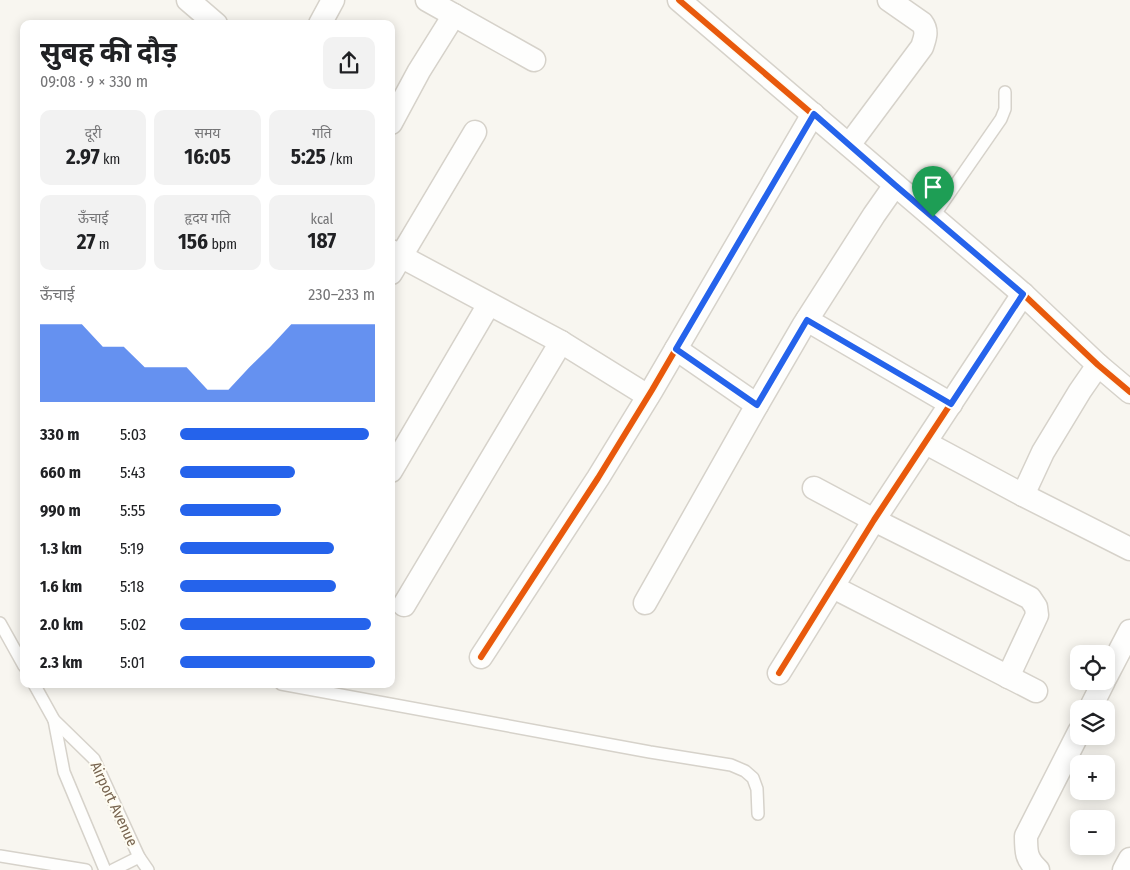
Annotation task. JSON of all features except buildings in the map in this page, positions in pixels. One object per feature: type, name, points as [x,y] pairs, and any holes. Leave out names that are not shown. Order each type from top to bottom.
[{"type":"street","points":[[188,0],[211,20]]},
{"type":"street","points":[[322,20],[333,0]]},
{"type":"street","points":[[427,0],[534,60]]},
{"type":"street","points":[[679,0],[1023,294],[1130,392]]},
{"type":"street","points":[[849,145],[922,47],[926,37],[925,27],[922,23],[889,0]]},
{"type":"street","points":[[395,116],[419,71],[454,15]]},
{"type":"street","points":[[481,657],[598,478],[814,114]]},
{"type":"street","points":[[395,258],[475,132]]},
{"type":"street","points":[[645,603],[807,320],[895,185]]},
{"type":"street","points":[[395,260],[489,304],[561,342],[648,396]]},
{"type":"street","points":[[780,673],[874,520],[1023,294]]},
{"type":"street","points":[[395,464],[489,304]]},
{"type":"street","points":[[807,320],[951,404]]},
{"type":"street","points":[[404,605],[561,342]]},
{"type":"street","points":[[676,349],[757,405]]},
{"type":"street","points":[[1024,495],[1043,452],[1098,364]]},
{"type":"street","points":[[926,443],[1130,549]]},
{"type":"street","points":[[814,488],[1030,598],[1036,607],[1037,615],[1008,677]]},
{"type":"street","points":[[833,587],[1036,691]]},
{"type":"street","points":[[1115,659],[1130,630]]},
{"type":"street","points":[[1038,870],[1028,860],[1026,836],[1072,745]]},
{"type":"street","points":[[1124,870],[1130,859]]},
{"type":"lane","points":[[933,217],[1001,119],[1005,109],[1005,92]]},
{"type":"lane","points":[[0,624],[20,659]]},
{"type":"lane","name":"Airport Avenue","points":[[36,688],[54,720],[94,759],[139,857],[113,870]]},
{"type":"lane","points":[[303,688],[731,765],[745,770],[753,778],[757,789],[758,814]]},
{"type":"lane","points":[[54,720],[64,772],[105,870]]},
{"type":"lane","points":[[0,856],[86,870]]},
{"type":"lane","points":[[139,857],[148,870]]},
{"type":"cycle path","points":[[679,0],[1023,294],[1098,365],[1130,392]]},
{"type":"cycle path","points":[[481,657],[598,478],[652,390],[813,114]]},
{"type":"cycle path","points":[[779,673],[874,520],[1023,294]]},
{"type":"route","points":[[814,114],[933,217],[1023,294],[951,404],[807,320],[757,405],[676,349],[814,114]]}]
